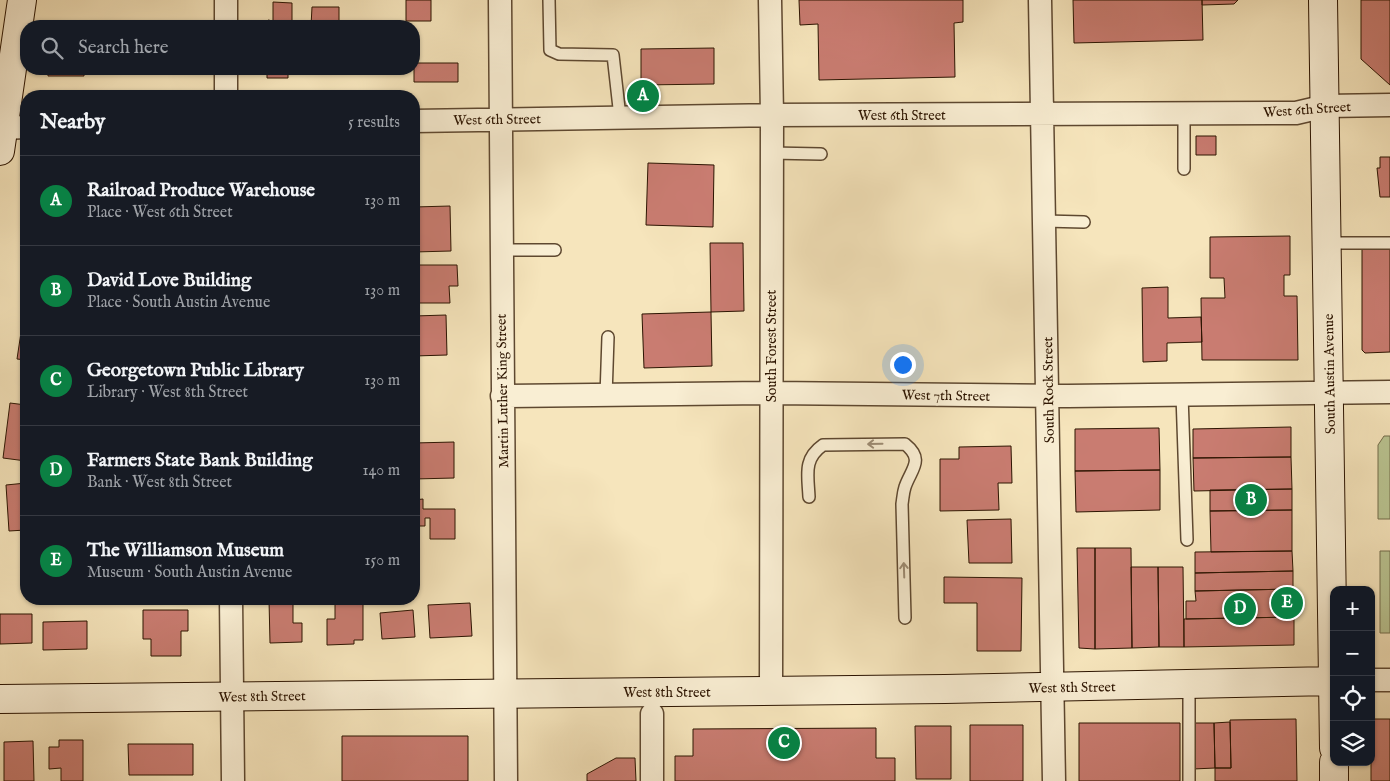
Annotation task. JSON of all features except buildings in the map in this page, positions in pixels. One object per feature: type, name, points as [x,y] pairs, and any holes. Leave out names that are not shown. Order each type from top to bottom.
[{"type":"street","points":[[20,20],[22,0]]},
{"type":"street","points":[[226,0],[226,20]]},
{"type":"street","name":"Martin Luther King Street","points":[[500,0],[506,781]]},
{"type":"street","name":"South Forest Street","points":[[770,0],[772,115],[771,691]]},
{"type":"street","name":"South Rock Street","points":[[1040,0],[1054,781]]},
{"type":"street","name":"South Austin Avenue","points":[[1323,0],[1334,676]]},
{"type":"street","points":[[10,135],[20,22]]},
{"type":"street","points":[[226,75],[226,90]]},
{"type":"street","name":"West 6th Street","points":[[420,121],[772,115],[1296,113],[1326,106],[1390,105]]},
{"type":"street","name":"West 7th Street","points":[[502,396],[772,393],[1048,396],[1390,392]]},
{"type":"street","points":[[232,605],[233,781]]},
{"type":"street","points":[[1375,680],[1390,680]]},
{"type":"street","name":"West 8th Street","points":[[0,698],[771,691],[1330,681]]},
{"type":"street","points":[[652,714],[652,781]]},
{"type":"street","points":[[1334,766],[1334,781]]},
{"type":"lane","points":[[549,0],[550,50],[559,54],[613,55],[620,117]]},
{"type":"lane","points":[[1184,113],[1184,169]]},
{"type":"lane","points":[[771,153],[820,154]]},
{"type":"lane","points":[[1044,221],[1084,222]]},
{"type":"lane","points":[[1327,243],[1390,243]]},
{"type":"lane","points":[[501,250],[555,250]]},
{"type":"lane","points":[[606,396],[608,337]]},
{"type":"lane","points":[[1182,395],[1187,540]]},
{"type":"lane","points":[[809,496],[808,465],[810,456],[823,445],[905,444],[913,450],[916,459],[915,466],[904,489],[902,504],[905,618]]},
{"type":"lane","points":[[1189,684],[1189,781]]},
{"type":"green space","points":[[1384,436],[1390,436],[1390,519],[1378,519],[1378,445]]},
{"type":"green space","points":[[1380,551],[1390,551],[1390,633],[1380,633]]},
{"type":"place","name":"Railroad Produce Warehouse","points":[[643,96]]},
{"type":"place","name":"David Love Building","points":[[1251,500]]},
{"type":"place","name":"The Williamson Museum","points":[[1287,603]]},
{"type":"place","name":"Farmers State Bank Building","points":[[1240,609]]},
{"type":"place","name":"Georgetown Public Library","points":[[784,743]]}]
